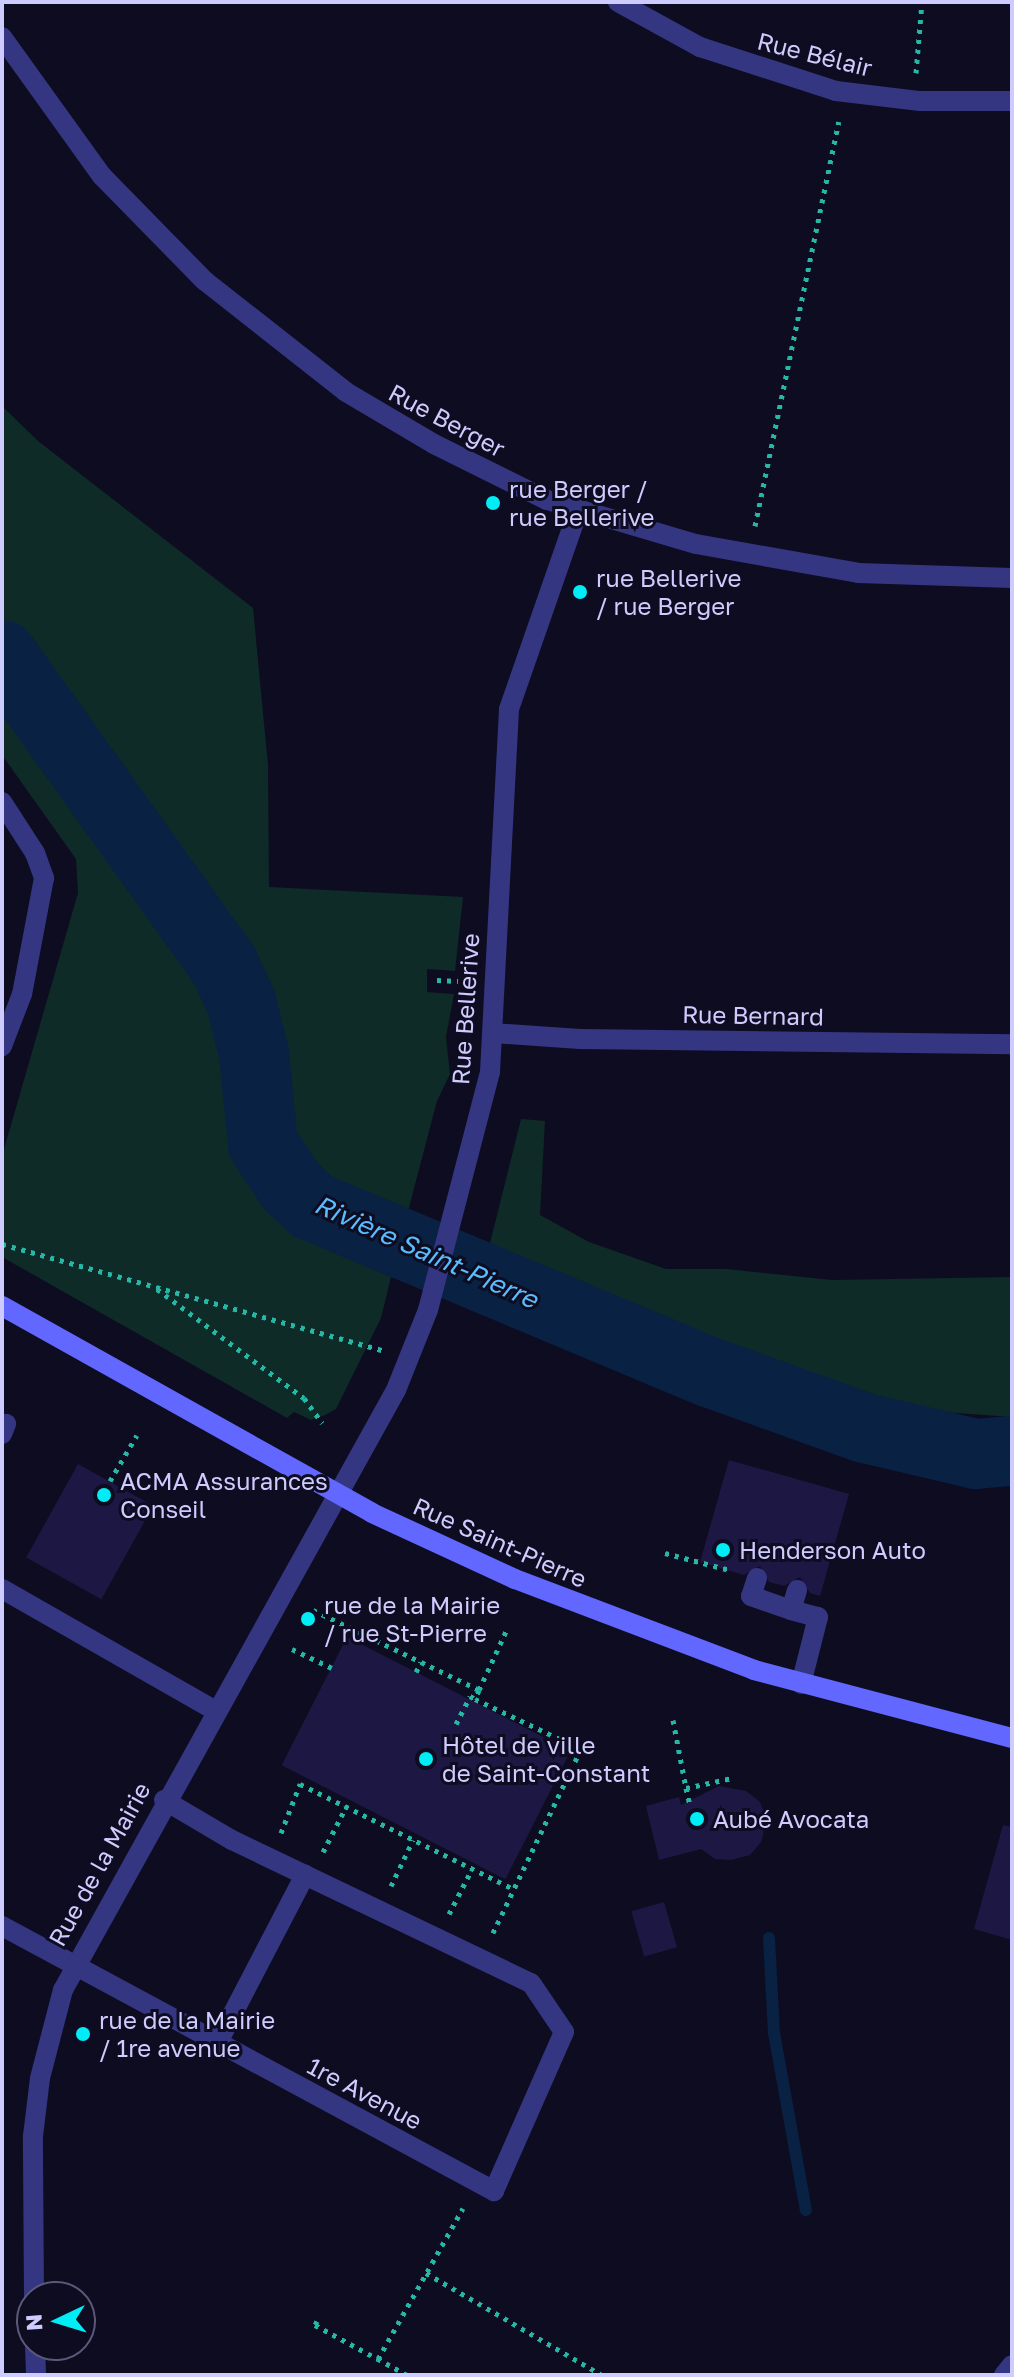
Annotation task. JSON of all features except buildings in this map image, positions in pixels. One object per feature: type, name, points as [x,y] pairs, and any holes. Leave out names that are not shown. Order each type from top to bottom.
[{"type":"main road","name":"Rue Saint-Pierre","points":[[2,1306],[337,1493],[584,1609],[801,1684],[1012,1738]]},
{"type":"street","name":"Rue Bélair","points":[[618,2],[700,47],[836,91],[920,101],[1012,101]]},
{"type":"street","name":"Rue Berger","points":[[2,37],[102,176],[183,260],[264,332],[391,421],[578,511],[799,565],[915,578],[1012,578]]},
{"type":"street","name":"Rue Bellerive","points":[[337,1493],[396,1390],[428,1310],[482,1112],[493,1033],[509,709],[578,511]]},
{"type":"street","points":[[2,802],[35,853],[44,878],[22,994],[2,1046]]},
{"type":"street","name":"Rue Bernard","points":[[493,1033],[580,1039],[1012,1044]]},
{"type":"street","name":"Rue de la Mairie","points":[[34,2281],[31,2190],[36,2103],[55,2015],[73,1965],[337,1493]]},
{"type":"street","points":[[757,1578],[751,1596],[794,1600],[818,1617],[801,1684]]},
{"type":"street","points":[[2,1589],[214,1710]]},
{"type":"street","points":[[164,1800],[305,1875],[531,1983],[564,2032],[486,2186]]},
{"type":"street","points":[[217,2044],[305,1875]]},
{"type":"street","name":"1re Avenue","points":[[2,1926],[486,2186]]},
{"type":"street","points":[[1004,2375],[1012,2365]]},
{"type":"path","points":[[916,74],[922,2]]},
{"type":"path","points":[[755,526],[840,117]]},
{"type":"path","points":[[437,980],[458,981]]},
{"type":"path","points":[[2,1244],[373,1346]]},
{"type":"path","points":[[153,1286],[304,1398],[322,1423]]},
{"type":"path","points":[[110,1481],[137,1435]]},
{"type":"path","points":[[665,1553],[715,1566]]},
{"type":"path","points":[[313,1610],[479,1690]]},
{"type":"path","points":[[475,1699],[508,1627]]},
{"type":"path","points":[[292,1649],[332,1668]]},
{"type":"path","points":[[416,1672],[421,1662]]},
{"type":"path","points":[[456,1724],[470,1696],[581,1749],[502,1911]]},
{"type":"path","points":[[673,1720],[690,1805]]},
{"type":"path","points":[[686,1788],[732,1778]]},
{"type":"path","points":[[295,1807],[300,1784],[513,1889]]},
{"type":"path","points":[[336,1829],[346,1807]]},
{"type":"path","points":[[403,1860],[413,1840]]},
{"type":"path","points":[[461,1890],[472,1869]]},
{"type":"path","points":[[378,2359],[426,2273],[486,2186]]},
{"type":"path","points":[[426,2273],[602,2375]]},
{"type":"path","points":[[317,2321],[315,2325],[407,2375]]},
{"type":"path","points":[[381,2373],[388,2364]]},
{"type":"green space","points":[[2,406],[38,441],[253,608],[268,765],[269,887],[463,897],[455,971],[427,969],[427,992],[454,994],[446,1037],[450,1074],[437,1101],[403,1230],[358,1212],[310,1173],[280,1133],[247,964],[189,899],[162,833],[2,627]]},
{"type":"green space","points":[[2,686],[237,1011],[246,1148],[278,1195],[310,1224],[395,1261],[381,1318],[336,1409],[325,1415],[311,1420],[294,1412],[287,1418],[2,1257],[2,1156],[78,893],[76,859],[2,755]]},
{"type":"green space","points":[[521,1119],[545,1121],[540,1215],[589,1242],[666,1269],[726,1269],[832,1280],[1012,1277],[1012,1417],[887,1408],[487,1255]]},
{"type":"waterway","name":"Rivière Saint-Pierre","points":[[2,655],[224,965],[241,1001],[254,1054],[263,1144],[291,1186],[312,1206],[712,1373],[865,1428],[976,1454],[1012,1451]]},
{"type":"waterway","points":[[769,1938],[774,2033],[806,2210]]},
{"type":"place","name":"rue Berger / rue Bellerive","points":[[493,503]]},
{"type":"place","name":"rue Bellerive / rue Berger","points":[[580,592]]},
{"type":"place","name":"ACMA Assurances Conseil","points":[[104,1495]]},
{"type":"place","name":"Henderson Auto","points":[[723,1550]]},
{"type":"place","name":"rue de la Mairie / rue St-Pierre","points":[[308,1619]]},
{"type":"place","name":"Hôtel de ville de Saint-Constant","points":[[426,1759]]},
{"type":"place","name":"Aubé Avocata","points":[[697,1819]]},
{"type":"place","name":"rue de la Mairie / 1re avenue","points":[[83,2034]]}]
